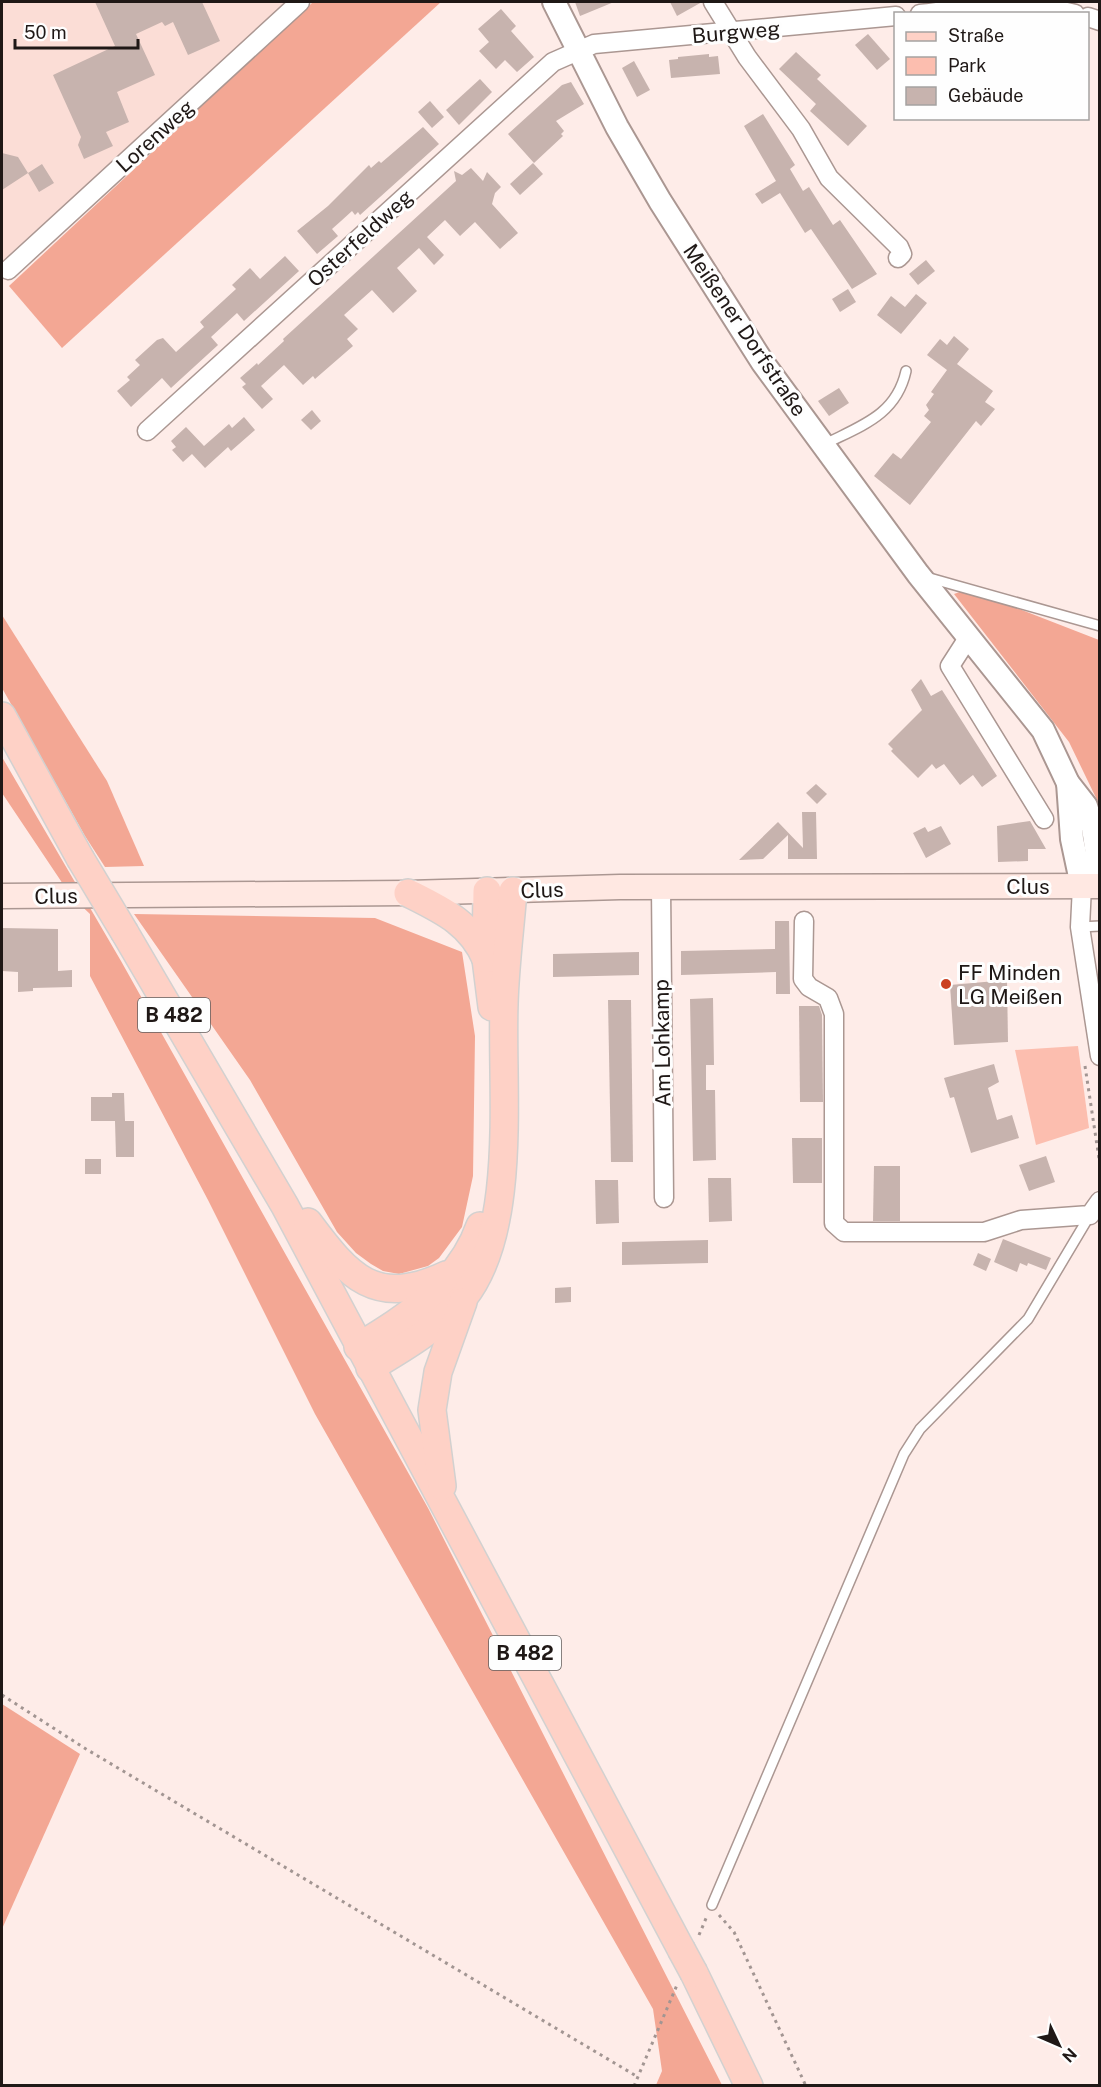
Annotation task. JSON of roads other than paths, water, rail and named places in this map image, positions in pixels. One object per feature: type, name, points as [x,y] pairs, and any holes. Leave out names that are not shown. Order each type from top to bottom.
[{"type":"main road","name":"B 482","points":[[2,716],[81,858],[285,1206],[364,1357],[689,1943],[687,1976],[749,2085]]},
{"type":"main road","name":"Clus","points":[[2,896],[408,893],[661,887],[1091,886]]},
{"type":"main road","points":[[486,959],[500,891]]},
{"type":"main road","points":[[364,1357],[415,1341],[463,1298],[479,1269],[500,1203],[504,1004],[500,891]]},
{"type":"main road","points":[[364,1357],[433,1295],[456,1270],[477,1236],[487,1206],[492,1170],[494,1053],[492,1006],[486,959],[479,942],[458,919],[408,893]]},
{"type":"main road","points":[[285,1206],[308,1222],[339,1263],[367,1283],[398,1289],[423,1285],[456,1270]]},
{"type":"main road","points":[[445,1502],[432,1410],[438,1372],[461,1310],[463,1298]]},
{"type":"street","name":"Lorenweg","points":[[8,270],[300,2]]},
{"type":"street","name":"Meißener Dorfstraße","points":[[554,2],[578,52],[660,201],[763,363],[918,574],[1043,730],[1068,783],[1072,839],[1091,886]]},
{"type":"street","points":[[713,2],[731,33],[801,129],[829,178],[899,247],[902,254],[898,258]]},
{"type":"street","points":[[938,12],[1002,5],[1057,8],[1069,12]]},
{"type":"street","name":"Burgweg","points":[[578,52],[594,44],[894,16]]},
{"type":"street","name":"Osterfeldweg","points":[[147,431],[552,62],[578,52]]},
{"type":"street","points":[[968,638],[950,666],[1044,819]]},
{"type":"street","points":[[1091,886],[1080,927],[1100,1056]]},
{"type":"street","name":"Am Lohkamp","points":[[661,887],[664,1198]]},
{"type":"street","points":[[804,921],[803,979],[809,987],[828,998],[834,1014],[834,1223],[844,1232],[984,1232],[1021,1220],[1095,1208]]},
{"type":"lane","points":[[824,445],[874,421],[887,408],[903,384],[906,370]]},
{"type":"lane","points":[[918,574],[1100,626]]},
{"type":"lane","points":[[1080,927],[1100,926]]},
{"type":"lane","points":[[712,1905],[904,1454],[920,1430],[1028,1319],[1095,1208]]},
{"type":"place","name":"FF Minden LG Meißen","points":[[946,984]]}]
